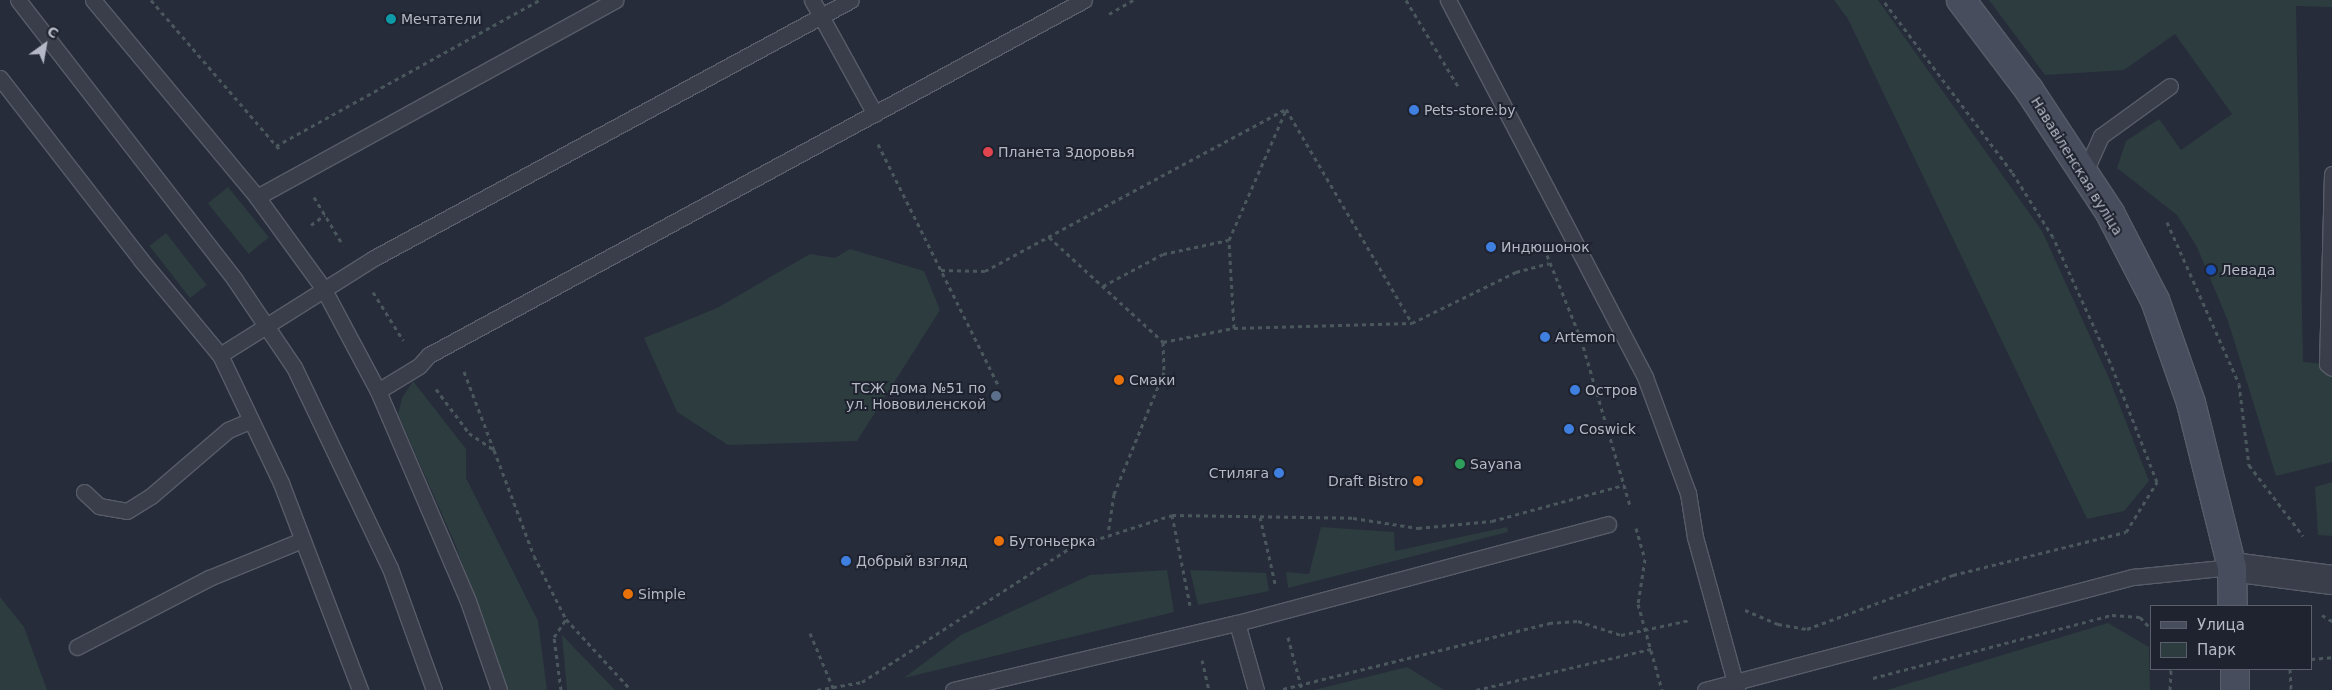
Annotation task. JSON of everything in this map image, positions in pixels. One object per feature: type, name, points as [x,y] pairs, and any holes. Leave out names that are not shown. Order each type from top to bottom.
[{"type":"street","name":"Нававіленская вуліца","points":[[1961,0],[2029,90],[2110,213],[2155,300],[2191,403],[2232,567],[2233,605]]},
{"type":"street","points":[[2232,567],[2332,580]]},
{"type":"street","points":[[2235,670],[2235,690]]},
{"type":"lane","points":[[18,0],[267,324],[301,381],[390,568],[434,690]]},
{"type":"lane","points":[[93,0],[257,197],[323,288],[378,391],[468,601],[498,690]]},
{"type":"lane","points":[[257,197],[616,0]]},
{"type":"lane","points":[[812,0],[875,114]]},
{"type":"lane","points":[[220,355],[323,288],[851,0]]},
{"type":"lane","points":[[378,391],[419,366],[429,355],[1084,0]]},
{"type":"lane","points":[[1448,0],[1646,377],[1688,493],[1695,537],[1737,686]]},
{"type":"lane","points":[[0,78],[141,260],[220,355],[249,420],[281,483],[360,690]]},
{"type":"lane","points":[[2084,174],[2101,136],[2170,86]]},
{"type":"lane","points":[[2332,174],[2327,364],[2332,368]]},
{"type":"lane","points":[[84,492],[99,506],[127,511],[151,496],[228,430],[249,420]]},
{"type":"lane","points":[[952,690],[1237,623],[1608,524]]},
{"type":"lane","points":[[77,647],[209,578],[302,540]]},
{"type":"lane","points":[[1705,690],[1737,686],[2133,577],[2232,567]]},
{"type":"lane","points":[[1237,623],[1256,690]]},
{"type":"path","points":[[151,0],[276,146],[539,0]]},
{"type":"path","points":[[1406,0],[1460,90]]},
{"type":"path","points":[[1279,690],[1549,622],[1578,621],[1621,634],[1645,630],[1716,612],[1742,609],[1778,624],[1807,629],[1853,615],[1954,575],[2126,532],[2157,482],[2110,362],[2053,237],[2012,172],[1883,0]]},
{"type":"path","points":[[941,270],[985,271],[1286,109]]},
{"type":"path","points":[[1234,328],[1229,240],[1286,109]]},
{"type":"path","points":[[1286,109],[1412,323]]},
{"type":"path","points":[[876,141],[999,387]]},
{"type":"path","points":[[2167,222],[2239,384],[2249,465],[2303,536]]},
{"type":"path","points":[[1048,237],[1163,342],[1164,372],[1114,494],[1108,534]]},
{"type":"path","points":[[1103,286],[1163,254],[1229,240]]},
{"type":"path","points":[[1547,253],[1549,263],[1581,338],[1632,512]]},
{"type":"path","points":[[1163,342],[1234,328],[1412,323],[1516,272],[1549,263]]},
{"type":"path","points":[[494,450],[534,556],[566,619],[631,690]]},
{"type":"path","points":[[817,690],[862,682],[1070,548],[1108,534],[1172,515],[1353,518],[1418,528],[1492,521],[1624,485]]},
{"type":"path","points":[[1635,522],[1645,559],[1638,604],[1662,690]]},
{"type":"path","points":[[1865,680],[2112,615],[2140,617],[2150,628]]},
{"type":"path","points":[[561,690],[554,637],[566,619]]},
{"type":"path","points":[[810,633],[834,688]]},
{"type":"path","points":[[1476,690],[1650,649]]},
{"type":"path","points":[[2312,659],[2332,657]]},
{"type":"path","points":[[2170,690],[2171,670]]},
{"type":"path","points":[[2290,670],[2291,690]]},
{"type":"green space","points":[[1834,0],[1878,0],[2042,231],[2109,378],[2149,481],[2124,511],[2087,519],[1848,19]]},
{"type":"green space","points":[[1989,0],[2332,0],[2332,7],[2296,6],[2303,362],[2327,364],[2332,368],[2332,462],[2276,476],[2228,321],[2197,247],[2177,215],[2117,168],[2126,141],[2159,119],[2181,150],[2232,114],[2175,34],[2124,70],[2045,75]]},
{"type":"green space","points":[[228,187],[269,238],[249,254],[208,203]]},
{"type":"green space","points":[[166,233],[207,285],[190,298],[149,246]]},
{"type":"green space","points":[[850,249],[924,271],[940,310],[857,441],[728,445],[677,412],[644,338],[717,308],[810,254],[835,258]]},
{"type":"green space","points":[[413,381],[466,449],[466,478],[538,621],[547,690],[508,690],[455,544],[398,414],[402,398]]},
{"type":"green space","points":[[2332,482],[2332,536],[2318,535],[2315,487]]},
{"type":"green space","points":[[1321,527],[1394,532],[1395,551],[1507,527],[1508,532],[1288,588],[1286,572],[1309,574]]},
{"type":"green space","points":[[1167,570],[1174,612],[904,678],[961,635],[1090,575]]},
{"type":"green space","points":[[1190,570],[1266,573],[1269,591],[1198,605]]},
{"type":"green space","points":[[0,597],[24,627],[47,690],[0,690]]},
{"type":"green space","points":[[2108,623],[2149,647],[2150,690],[1887,690]]},
{"type":"green space","points":[[562,635],[615,690],[567,690]]},
{"type":"green space","points":[[1407,667],[1444,690],[1314,690]]},
{"type":"place","name":"Мечтатели","points":[[391,19]]},
{"type":"place","name":"Pets-store.by","points":[[1414,110]]},
{"type":"place","name":"Планета Здоровья","points":[[988,152]]},
{"type":"place","name":"Индюшонок","points":[[1491,247]]},
{"type":"place","name":"Левада","points":[[2211,270]]},
{"type":"place","name":"Artemon","points":[[1545,337]]},
{"type":"place","name":"Смаки","points":[[1119,380]]},
{"type":"place","name":"Остров","points":[[1575,390]]},
{"type":"place","name":"ТСЖ дома №51 по ул. Нововиленской","points":[[996,396]]},
{"type":"place","name":"Coswick","points":[[1569,429]]},
{"type":"place","name":"Sayana","points":[[1460,464]]},
{"type":"place","name":"Стиляга","points":[[1279,473]]},
{"type":"place","name":"Draft Bistro","points":[[1418,481]]},
{"type":"place","name":"Бутоньерка","points":[[999,541]]},
{"type":"place","name":"Добрый взгляд","points":[[846,561]]},
{"type":"place","name":"Simple","points":[[628,594]]}]
